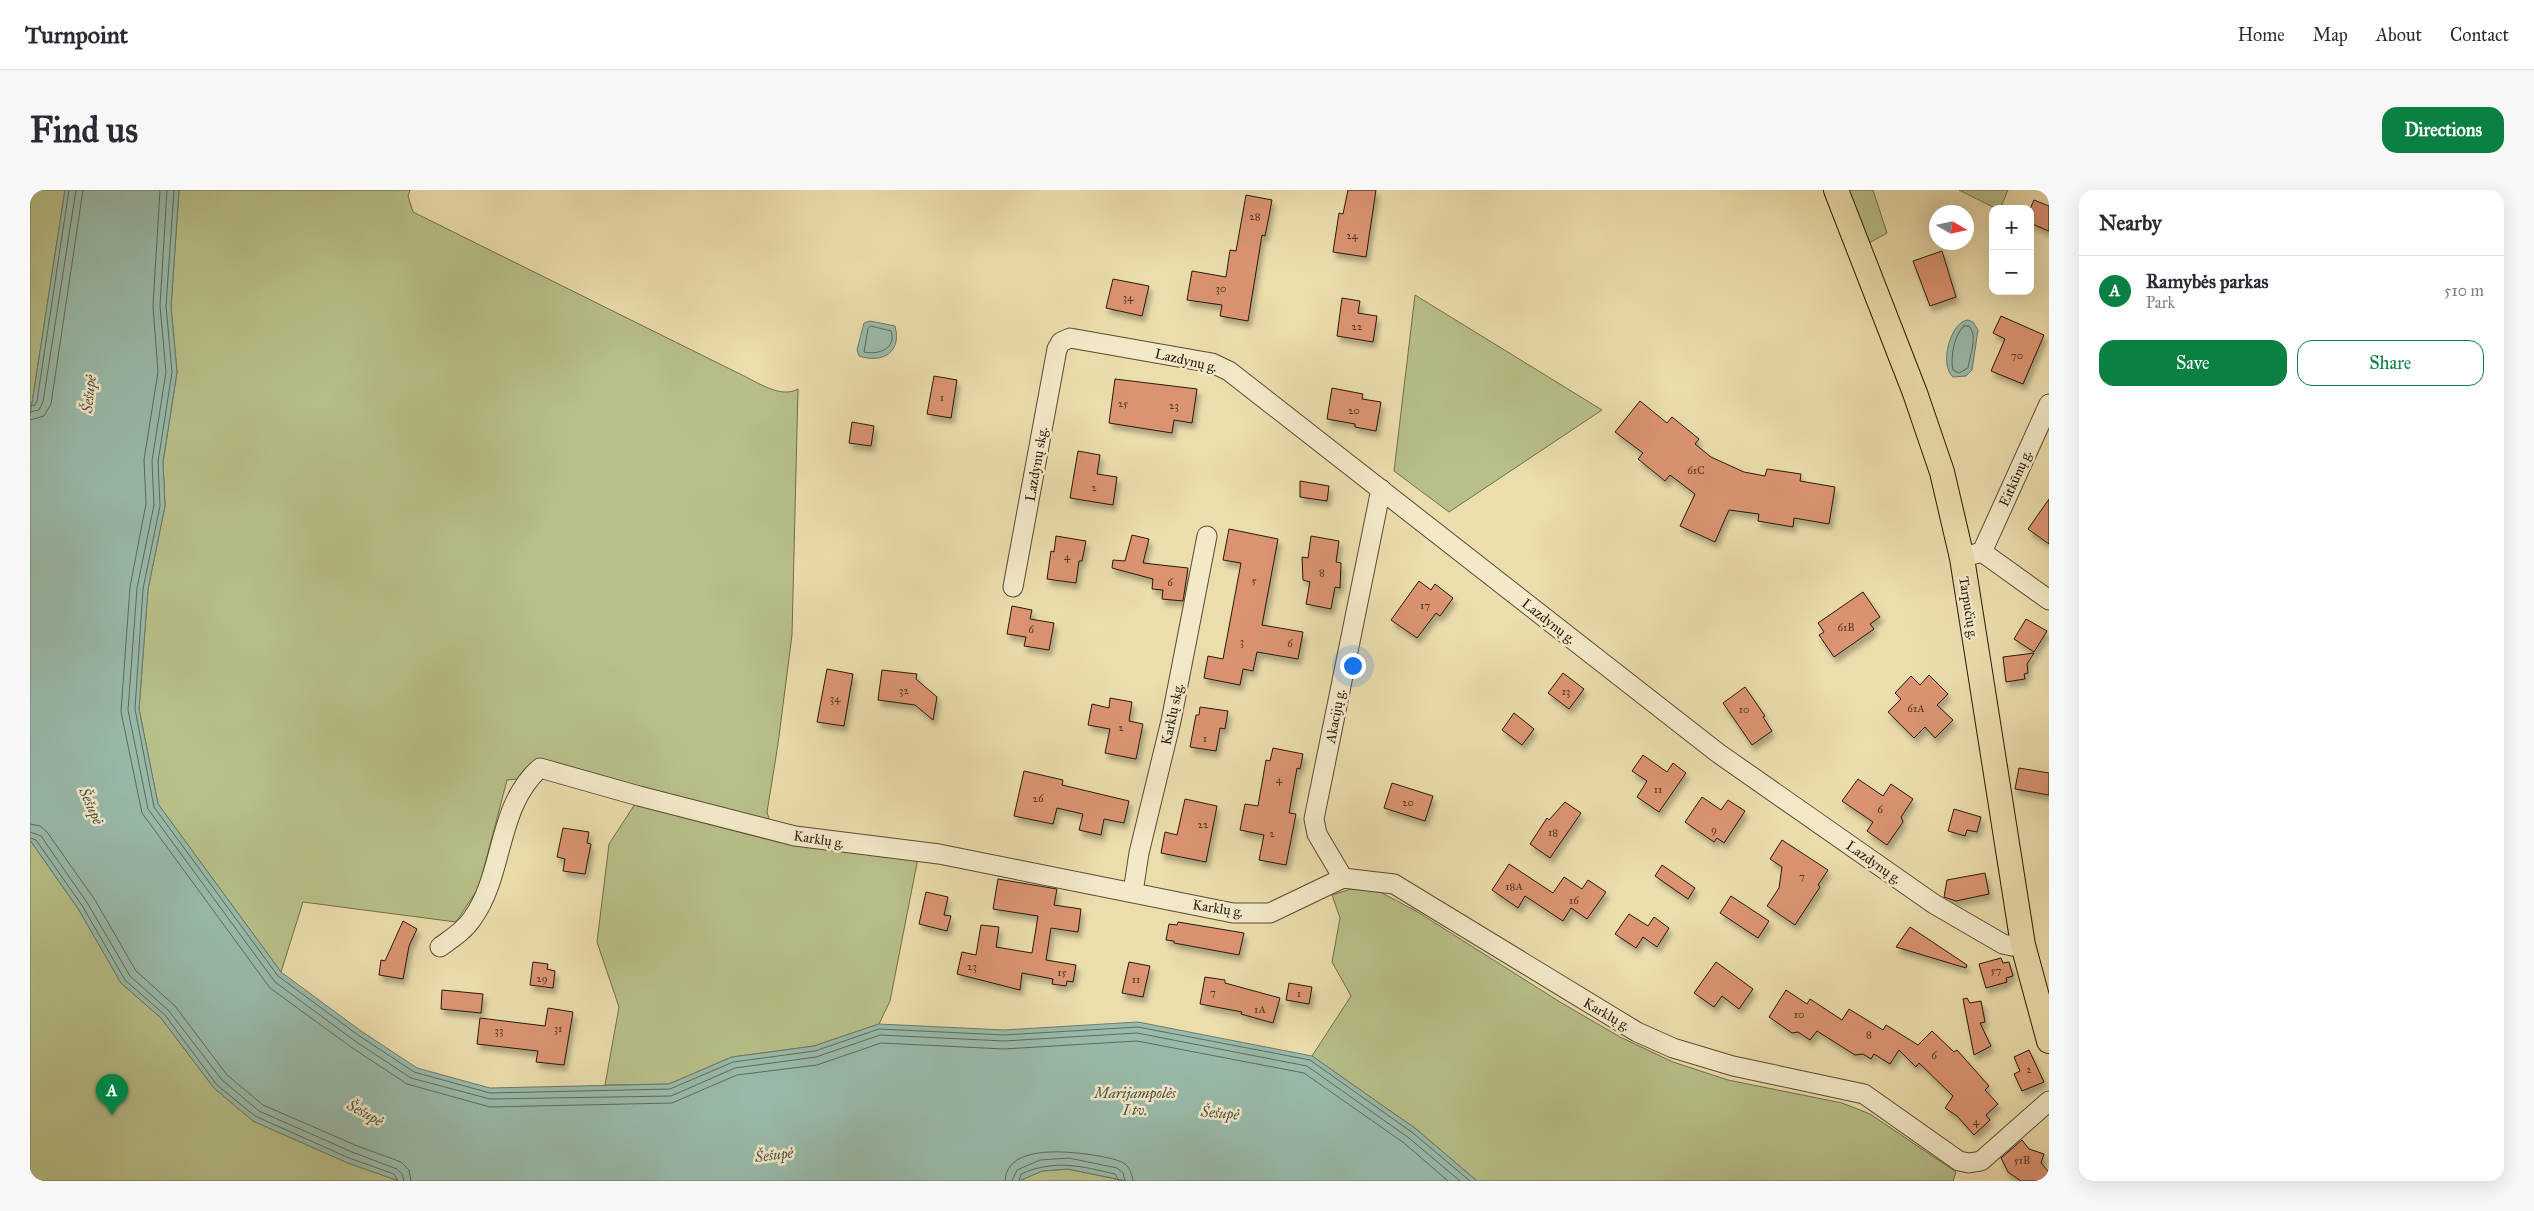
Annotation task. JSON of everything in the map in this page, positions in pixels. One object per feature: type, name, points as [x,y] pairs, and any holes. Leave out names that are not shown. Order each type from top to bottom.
[{"type":"main road","name":"Tarpučių g.","points":[[1836,190],[1915,393],[1972,555],[2023,945],[2049,1041]]},
{"type":"street","name":"Lazdynų g.","points":[[1061,342],[1070,338],[1212,363],[1229,371],[1718,753],[1934,904],[2003,944],[2012,946],[2023,945]]},
{"type":"street","name":"Lazdynų skg.","points":[[1013,587],[1056,349],[1061,342]]},
{"type":"street","name":"Eitkūnų g.","points":[[1972,555],[2049,404]]},
{"type":"street","name":"Akacijų g.","points":[[1343,878],[1317,834],[1314,820],[1381,489]]},
{"type":"street","name":"Karklų skg.","points":[[1133,892],[1139,853],[1171,721],[1207,536]]},
{"type":"street","points":[[1972,555],[2049,600]]},
{"type":"street","name":"Karklų g.","points":[[440,947],[455,936],[472,919],[486,891],[514,799],[529,777],[540,768],[639,796],[795,836],[939,854],[1233,913],[1270,913],[1343,878],[1394,884],[1611,1018],[1673,1048],[1732,1066],[1864,1094],[1959,1161],[1969,1163],[1982,1161],[2049,1102]]},
{"type":"green space","points":[[30,190],[65,190],[30,416]]},
{"type":"green space","points":[[179,190],[410,190],[408,196],[413,212],[761,385],[784,392],[798,389],[792,635],[767,812],[776,841],[918,858],[890,1001],[879,1024],[814,1046],[732,1057],[669,1084],[605,1085],[619,1007],[597,942],[609,844],[635,804],[543,776],[507,780],[479,887],[456,922],[303,902],[281,972],[158,804],[139,709],[148,589],[165,506],[163,462],[177,372],[171,307]]},
{"type":"green space","points":[[1848,190],[1873,190],[1887,233],[1869,243]]},
{"type":"green space","points":[[1959,190],[2008,190],[2002,205],[1989,205]]},
{"type":"green space","points":[[1415,295],[1602,410],[1449,512],[1394,471]]},
{"type":"green space","points":[[30,840],[79,910],[121,983],[161,1018],[214,1088],[253,1121],[348,1163],[399,1181],[30,1181]]},
{"type":"green space","points":[[1351,889],[1380,892],[1416,911],[1560,1002],[1620,1037],[1673,1062],[1728,1080],[1842,1103],[1870,1114],[1956,1172],[1953,1181],[1477,1181],[1416,1129],[1312,1056],[1351,996],[1332,962],[1340,918],[1332,895]]},
{"type":"green space","points":[[1068,1169],[1127,1181],[1019,1181],[1042,1171]]},
{"type":"water","name":"Marijampolės I tv.","points":[[65,190],[179,190],[171,307],[177,372],[163,462],[165,506],[148,589],[139,709],[158,804],[281,972],[361,1031],[417,1068],[490,1088],[669,1084],[732,1057],[814,1046],[879,1024],[1004,1030],[1138,1022],[1312,1056],[1416,1129],[1477,1181],[1127,1181],[1068,1169],[1042,1171],[1019,1181],[399,1181],[348,1163],[253,1121],[214,1088],[161,1018],[121,983],[79,910],[30,840],[30,416]]},
{"type":"water","points":[[1968,320],[1973,322],[1978,330],[1972,370],[1966,376],[1953,377],[1947,363],[1948,345],[1956,328]]},
{"type":"water","points":[[870,321],[895,326],[896,343],[889,354],[883,357],[868,358],[859,356],[857,350],[864,323]]},
{"type":"building","points":[[1348,190],[1376,190],[1366,257],[1333,252],[1339,213],[1343,214]]},
{"type":"building","points":[[1246,195],[1272,200],[1265,236],[1262,235],[1248,321],[1220,316],[1222,305],[1187,300],[1192,271],[1226,277],[1230,250],[1236,251]]},
{"type":"building","points":[[2034,200],[2049,206],[2049,231],[2034,225],[2034,205],[2032,205]]},
{"type":"building","points":[[1942,251],[1956,297],[1930,306],[1913,261]]},
{"type":"building","points":[[1113,279],[1149,286],[1142,316],[1106,308]]},
{"type":"building","points":[[1342,298],[1360,301],[1358,313],[1377,316],[1373,342],[1337,336]]},
{"type":"building","points":[[2001,316],[2044,335],[2023,384],[1991,371],[2005,339],[1993,333]]},
{"type":"building","points":[[934,376],[957,380],[951,418],[927,414]]},
{"type":"building","points":[[1115,379],[1197,389],[1192,423],[1174,420],[1172,433],[1109,423]]},
{"type":"building","points":[[1332,388],[1363,394],[1362,399],[1381,402],[1376,431],[1355,427],[1355,424],[1327,419]]},
{"type":"building","points":[[1640,401],[1667,423],[1672,417],[1699,439],[1695,444],[1711,457],[1744,472],[1765,476],[1767,469],[1801,474],[1800,481],[1835,487],[1829,524],[1794,518],[1793,527],[1758,521],[1759,514],[1729,510],[1715,542],[1680,526],[1695,494],[1670,475],[1665,481],[1638,459],[1643,453],[1615,432]]},
{"type":"building","points":[[852,422],[874,426],[871,446],[849,443]]},
{"type":"building","points":[[1078,451],[1100,455],[1097,474],[1117,477],[1113,505],[1070,498]]},
{"type":"building","points":[[1300,481],[1329,486],[1327,501],[1300,497]]},
{"type":"building","points":[[2049,499],[2049,544],[2028,529]]},
{"type":"building","points":[[1229,529],[1278,539],[1262,625],[1303,632],[1298,659],[1257,652],[1253,671],[1243,669],[1240,685],[1204,678],[1208,656],[1223,659],[1241,563],[1223,560]]},
{"type":"building","points":[[1132,535],[1149,539],[1143,563],[1188,568],[1183,601],[1162,599],[1163,590],[1152,589],[1153,579],[1112,568],[1113,560],[1125,561]]},
{"type":"building","points":[[1056,536],[1086,541],[1082,561],[1079,561],[1076,583],[1047,579],[1051,551],[1054,552]]},
{"type":"building","points":[[1311,536],[1339,541],[1336,562],[1341,563],[1340,588],[1335,587],[1331,609],[1306,604],[1310,582],[1303,580],[1302,557],[1308,558]]},
{"type":"building","points":[[1419,581],[1431,590],[1435,584],[1453,598],[1440,616],[1436,613],[1417,638],[1391,620]]},
{"type":"building","points":[[1863,592],[1880,617],[1870,624],[1874,629],[1834,657],[1819,635],[1824,632],[1818,623]]},
{"type":"building","points":[[1012,606],[1032,610],[1030,619],[1054,623],[1049,650],[1024,646],[1026,637],[1007,634]]},
{"type":"building","points":[[2026,619],[2047,631],[2034,652],[2014,639]]},
{"type":"building","points":[[2034,653],[2027,664],[2028,673],[2024,674],[2025,679],[2006,682],[2003,657]]},
{"type":"building","points":[[827,669],[853,674],[844,726],[817,722]]},
{"type":"building","points":[[882,670],[917,674],[916,679],[937,697],[933,720],[915,705],[878,700]]},
{"type":"building","points":[[1563,673],[1584,689],[1569,709],[1548,693]]},
{"type":"building","points":[[1929,675],[1948,694],[1937,705],[1953,720],[1935,738],[1925,727],[1914,738],[1888,712],[1901,699],[1895,693],[1911,676],[1920,685]]},
{"type":"building","points":[[1745,687],[1765,716],[1763,717],[1772,731],[1752,745],[1723,703]]},
{"type":"building","points":[[1110,698],[1132,702],[1129,721],[1143,724],[1136,759],[1105,753],[1110,729],[1088,725],[1092,704],[1109,708]]},
{"type":"building","points":[[1200,707],[1228,711],[1225,729],[1220,728],[1216,751],[1190,747],[1196,715],[1199,715]]},
{"type":"building","points":[[1514,713],[1534,729],[1522,745],[1502,730]]},
{"type":"building","points":[[1273,748],[1303,754],[1300,769],[1297,768],[1289,813],[1296,814],[1286,865],[1259,860],[1264,835],[1240,830],[1245,804],[1258,806],[1266,760],[1270,761]]},
{"type":"building","points":[[1643,755],[1667,772],[1673,763],[1686,773],[1659,812],[1637,797],[1647,781],[1632,771]]},
{"type":"building","points":[[2019,768],[2049,773],[2049,795],[2015,789]]},
{"type":"building","points":[[1024,771],[1063,780],[1062,785],[1129,801],[1124,823],[1104,819],[1101,835],[1079,830],[1083,814],[1057,808],[1053,824],[1014,816]]},
{"type":"building","points":[[1858,779],[1883,796],[1891,784],[1913,799],[1901,817],[1903,822],[1887,845],[1867,831],[1873,822],[1842,801]]},
{"type":"building","points":[[1392,783],[1433,796],[1425,821],[1384,808]]},
{"type":"building","points":[[1702,797],[1721,810],[1728,800],[1745,811],[1724,843],[1717,838],[1714,842],[1685,822]]},
{"type":"building","points":[[1185,799],[1217,806],[1206,862],[1161,853],[1165,832],[1177,835]]},
{"type":"building","points":[[1565,802],[1581,813],[1550,858],[1530,844],[1547,818],[1549,820]]},
{"type":"building","points":[[1954,809],[1981,817],[1977,832],[1967,830],[1965,836],[1948,831]]},
{"type":"building","points":[[563,828],[589,832],[587,843],[591,844],[585,874],[563,871],[565,859],[557,857]]},
{"type":"building","points":[[1782,840],[1828,870],[1818,885],[1820,887],[1795,925],[1767,906],[1779,888],[1782,867],[1770,859]]},
{"type":"building","points":[[1509,864],[1553,893],[1564,877],[1582,889],[1588,880],[1606,892],[1587,919],[1571,908],[1563,921],[1525,896],[1518,908],[1492,890]]},
{"type":"building","points":[[1662,865],[1695,888],[1688,899],[1655,876]]},
{"type":"building","points":[[1985,873],[1989,894],[1956,901],[1944,897],[1947,880]]},
{"type":"building","points":[[998,879],[1057,889],[1054,905],[1081,909],[1078,932],[1051,928],[1046,960],[1076,965],[1073,982],[1067,981],[1066,986],[1052,984],[1053,979],[1022,973],[1020,990],[957,974],[962,952],[976,955],[981,925],[999,927],[996,947],[1032,953],[1038,916],[993,909]]},
{"type":"building","points":[[926,892],[948,897],[944,915],[951,916],[947,931],[919,924]]},
{"type":"building","points":[[1731,896],[1769,921],[1758,938],[1720,913]]},
{"type":"building","points":[[1629,914],[1648,926],[1654,917],[1669,928],[1657,947],[1643,937],[1636,948],[1615,934]]},
{"type":"building","points":[[403,921],[417,929],[409,946],[403,979],[379,975],[381,960],[385,961]]},
{"type":"building","points":[[1178,922],[1244,933],[1239,955],[1166,940],[1169,924],[1177,925]]},
{"type":"building","points":[[1910,927],[1967,965],[1966,968],[1896,947]]},
{"type":"building","points":[[2001,958],[2003,963],[2009,962],[2013,976],[2006,978],[2007,982],[1986,988],[1979,964]]},
{"type":"building","points":[[533,962],[548,964],[547,969],[555,971],[553,988],[530,985]]},
{"type":"building","points":[[1129,962],[1150,966],[1143,997],[1122,993]]},
{"type":"building","points":[[1716,962],[1753,989],[1739,1009],[1722,996],[1714,1007],[1694,993]]},
{"type":"building","points":[[1205,977],[1225,980],[1225,983],[1280,998],[1273,1023],[1241,1014],[1242,1012],[1200,1004]]},
{"type":"building","points":[[1289,983],[1312,987],[1309,1004],[1286,1000]]},
{"type":"building","points":[[442,990],[483,994],[481,1013],[441,1009]]},
{"type":"building","points":[[1786,990],[1807,1004],[1810,999],[1842,1020],[1849,1009],[1883,1030],[1886,1025],[1918,1045],[1932,1031],[1954,1052],[1957,1050],[1989,1086],[1985,1090],[1998,1104],[1986,1115],[1990,1120],[1974,1135],[1957,1116],[1945,1108],[1953,1096],[1919,1063],[1916,1067],[1899,1050],[1890,1064],[1874,1054],[1871,1059],[1863,1054],[1855,1055],[1817,1031],[1810,1040],[1798,1032],[1792,1033],[1769,1017]]},
{"type":"building","points":[[1967,998],[1970,1003],[1981,1001],[1985,1022],[1980,1023],[1991,1046],[1974,1055],[1963,999]]},
{"type":"building","points":[[548,1008],[573,1012],[564,1065],[536,1062],[538,1051],[477,1044],[480,1018],[545,1026]]},
{"type":"building","points":[[2029,1050],[2044,1082],[2022,1091],[2014,1074],[2020,1071],[2014,1057]]},
{"type":"building","points":[[2022,1140],[2029,1149],[2044,1154],[2041,1163],[2049,1172],[2049,1181],[2021,1181],[2008,1172],[2001,1158]]},
{"type":"place","name":"Ramybės parkas","points":[[112,1115]]},
{"type":"water label","name":"Šešupė","points":[[89,394]]},
{"type":"water label","name":"Šešupė","points":[[91,806]]},
{"type":"water label","name":"Šešupė","points":[[365,1113]]},
{"type":"water label","name":"Šešupė","points":[[1220,1113]]},
{"type":"water label","name":"Šešupė","points":[[774,1155]]}]
